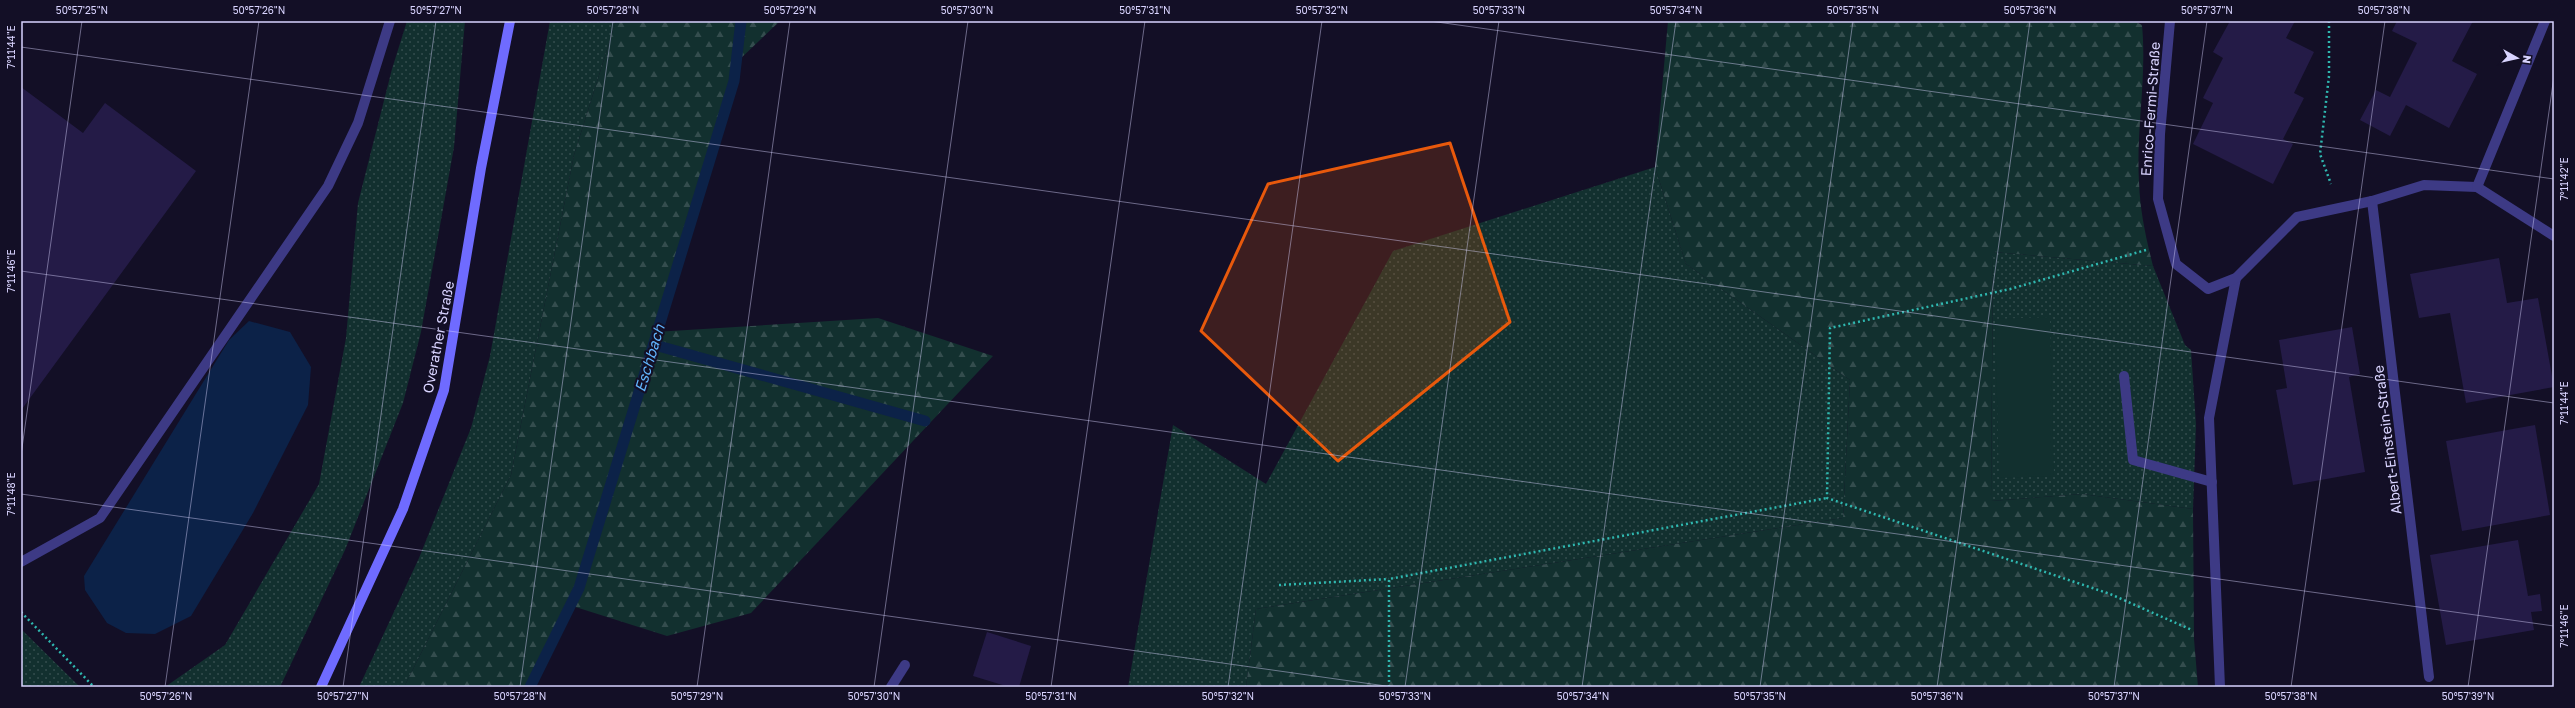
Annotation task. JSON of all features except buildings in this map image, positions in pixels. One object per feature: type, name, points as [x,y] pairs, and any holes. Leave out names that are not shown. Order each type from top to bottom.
[{"type":"main road","name":"Overather Straße","points":[[321,687],[403,509],[444,390],[481,168],[510,21]]},
{"type":"street","points":[[21,562],[100,518],[328,186],[358,122],[390,21]]},
{"type":"street","name":"Enrico-Fermi-Straße","points":[[2170,21],[2160,134],[2158,199],[2176,264],[2208,290],[2236,278]]},
{"type":"street","points":[[2477,187],[2545,21]]},
{"type":"street","points":[[2220,687],[2209,418],[2236,278],[2297,217],[2372,200],[2424,185],[2477,187],[2554,236]]},
{"type":"street","name":"Albert-Einstein-Straße","points":[[2372,200],[2429,677]]},
{"type":"street","points":[[2124,376],[2132,460],[2212,482]]},
{"type":"street","points":[[891,687],[905,664]]},
{"type":"path","points":[[2329,21],[2329,76],[2320,154],[2339,208]]},
{"type":"path","points":[[1827,498],[1830,328],[2010,289],[2170,243]]},
{"type":"path","points":[[1279,585],[1390,579],[1827,498],[2110,594],[2218,642]]},
{"type":"path","points":[[1389,687],[1390,579]]},
{"type":"path","points":[[21,612],[94,687]]},
{"type":"highlighted area","points":[[1450,143],[1510,322],[1338,461],[1201,331],[1268,184]]},
{"type":"green space","points":[[407,21],[465,21],[454,147],[421,332],[403,403],[345,550],[280,687],[165,687],[225,645],[319,484],[346,338],[358,203],[392,69]]},
{"type":"green space","points":[[550,21],[616,21],[574,155],[511,475],[404,687],[359,687],[419,558],[471,428],[490,356]]},
{"type":"green space","points":[[616,21],[780,21],[740,59],[655,332],[878,318],[993,356],[751,613],[667,636],[566,604],[525,687],[404,687],[511,475],[574,155]]},
{"type":"green space","points":[[1668,21],[2134,21],[2142,25],[2143,64],[2138,162],[2144,224],[2153,266],[1993,252],[1991,501],[2082,494],[2193,509],[2194,639],[2198,687],[1246,687],[1256,609],[1843,518],[1850,380],[1686,264],[1655,167]]},
{"type":"green space","points":[[1655,167],[1686,264],[1850,380],[1843,518],[1256,609],[1246,687],[1128,687],[1173,425],[1266,484],[1393,251]]},
{"type":"green space","points":[[1993,252],[2153,266],[2185,345],[2191,350],[2196,425],[2193,509],[2082,494],[1991,501]]},
{"type":"green space","points":[[2050,317],[2054,476],[1999,478],[1995,319]]},
{"type":"green space","points":[[21,629],[80,687],[21,687]]},
{"type":"water","points":[[249,321],[290,332],[311,367],[308,405],[253,513],[191,616],[155,634],[126,633],[107,623],[85,590],[84,576],[229,340]]},
{"type":"waterway","name":"Eschbach","points":[[530,687],[579,588],[734,81],[741,21]]},
{"type":"waterway","points":[[655,345],[925,421]]}]
